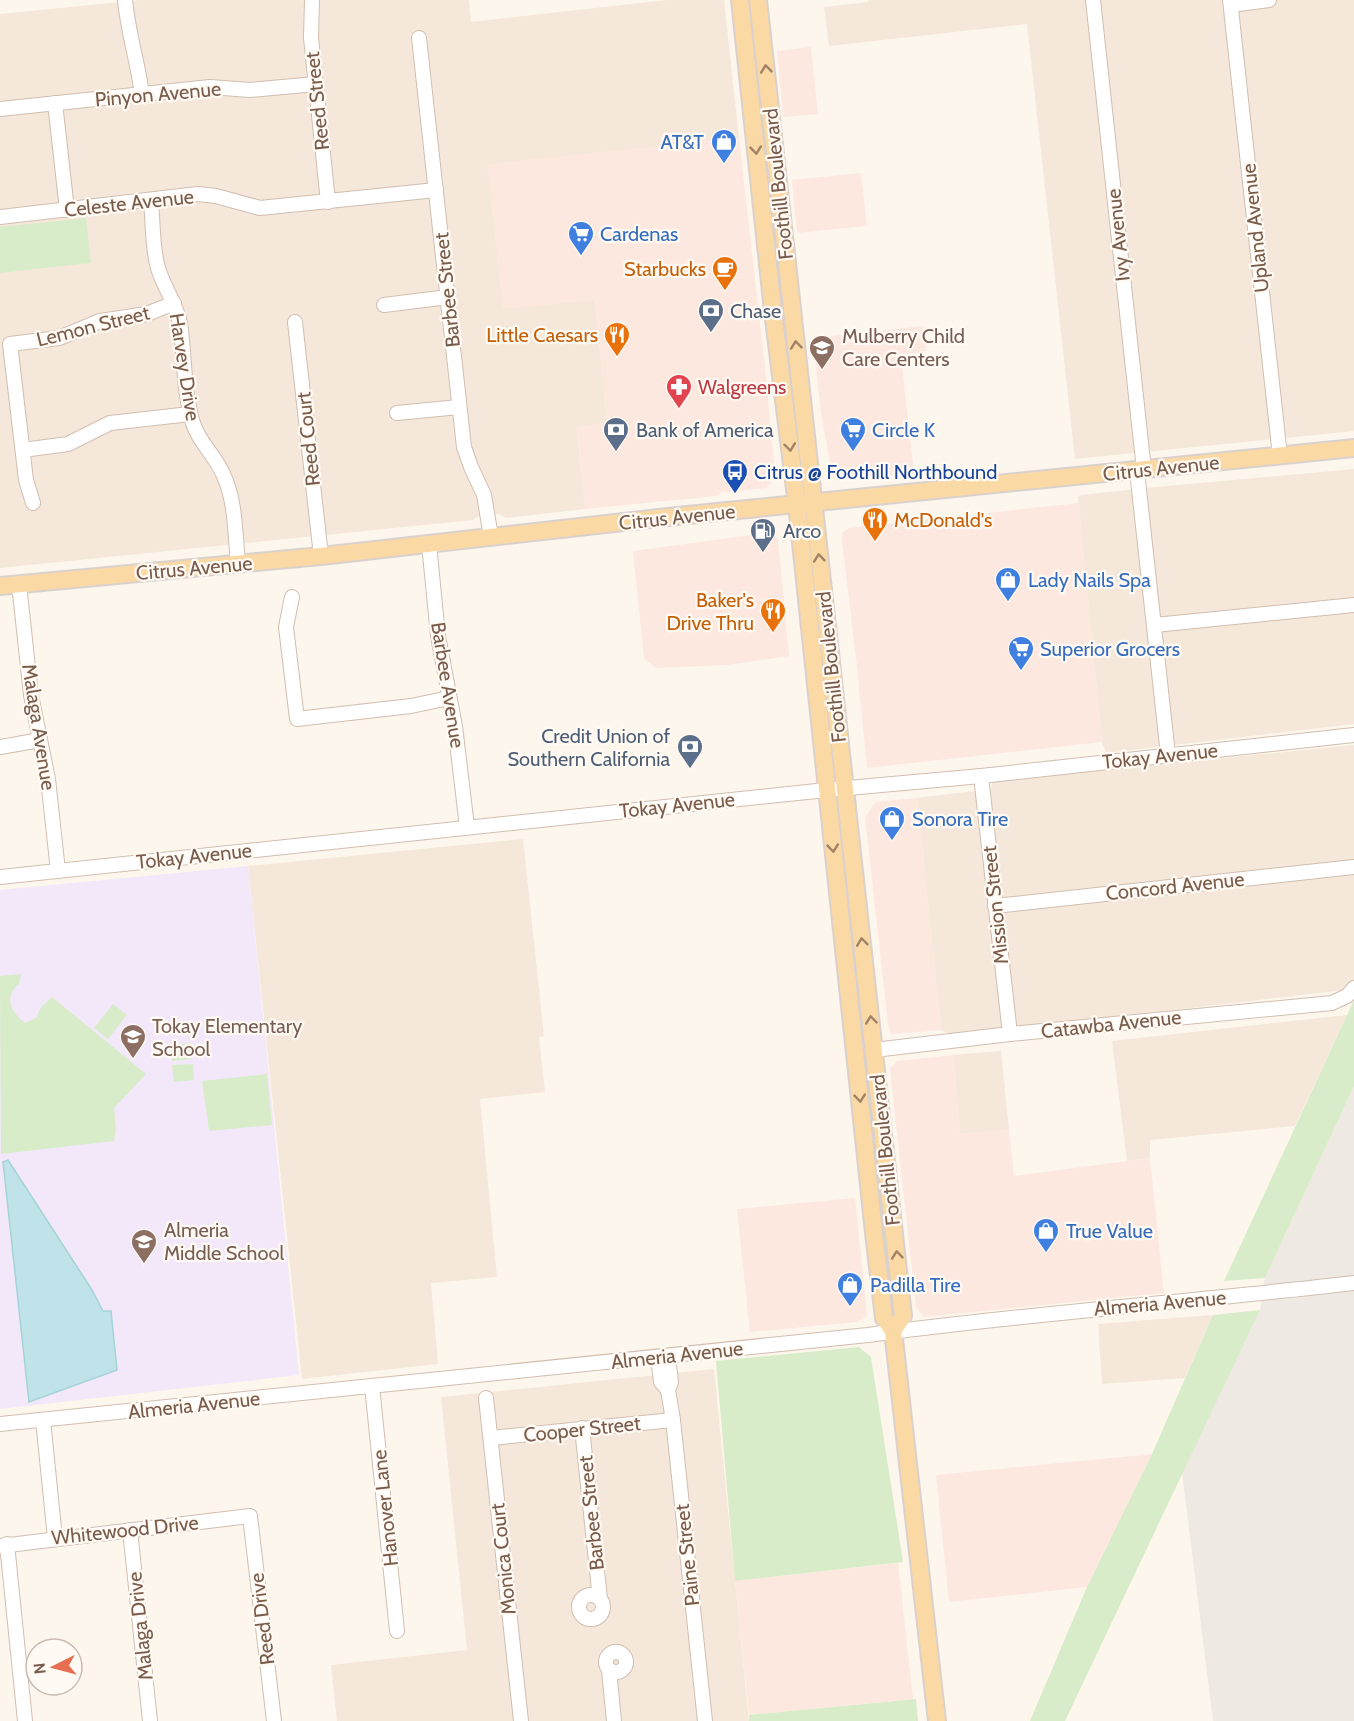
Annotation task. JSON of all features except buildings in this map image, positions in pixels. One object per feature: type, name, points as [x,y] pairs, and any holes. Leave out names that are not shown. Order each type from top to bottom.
[{"type":"main road","name":"Foothill Boulevard","points":[[740,0],[759,184],[844,788],[903,1316],[893,1331]]},
{"type":"main road","name":"Foothill Boulevard","points":[[758,0],[788,273],[826,790],[884,1318],[893,1331],[938,1721]]},
{"type":"main road","points":[[759,184],[767,189],[770,195],[778,260],[788,273]]},
{"type":"main road","name":"Citrus Avenue","points":[[0,586],[321,556],[1354,448]]},
{"type":"street","points":[[125,0],[130,35],[138,60],[142,95]]},
{"type":"street","name":"Reed Street","points":[[312,0],[311,38],[328,202]]},
{"type":"street","name":"Ivy Avenue","points":[[1093,0],[1168,755]]},
{"type":"street","points":[[1231,2],[1269,0]]},
{"type":"street","name":"Upland Avenue","points":[[1231,2],[1280,456]]},
{"type":"street","name":"Barbee Street","points":[[419,38],[464,447],[484,495],[491,537]]},
{"type":"street","name":"Pinyon Avenue","points":[[0,109],[210,87],[250,90],[316,84]]},
{"type":"street","points":[[55,103],[67,210]]},
{"type":"street","name":"Celeste Avenue","points":[[0,217],[198,194],[216,196],[260,208],[436,190]]},
{"type":"street","name":"Harvey Drive","points":[[151,200],[157,266],[174,303],[179,322],[190,414],[197,436],[221,469],[228,484],[238,564]]},
{"type":"street","points":[[384,305],[448,297]]},
{"type":"street","name":"Lemon Street","points":[[23,450],[10,344],[59,338],[100,321],[147,314],[174,303]]},
{"type":"street","name":"Reed Court","points":[[295,322],[321,556]]},
{"type":"street","points":[[397,413],[459,407]]},
{"type":"street","points":[[33,503],[26,480],[23,450],[68,444],[110,423],[190,414]]},
{"type":"street","name":"Barbee Avenue","points":[[429,544],[438,636],[455,726],[467,827]]},
{"type":"street","name":"Malaga Avenue","points":[[19,584],[31,694],[49,789],[58,871]]},
{"type":"street","points":[[292,597],[286,627],[297,719],[411,706],[449,698]]},
{"type":"street","points":[[1155,626],[1354,605]]},
{"type":"street","name":"Tokay Avenue","points":[[0,877],[844,788],[981,776],[1354,735]]},
{"type":"street","points":[[0,747],[40,740]]},
{"type":"street","name":"Mission Street","points":[[981,776],[1010,1034]]},
{"type":"street","name":"Concord Avenue","points":[[995,906],[1354,867]]},
{"type":"street","name":"Catawba Avenue","points":[[874,1050],[1010,1034],[1332,1003],[1350,992]]},
{"type":"street","name":"Almeria Avenue","points":[[0,1424],[663,1356],[954,1323],[1237,1297],[1354,1283]]},
{"type":"street","name":"Paine Street","points":[[663,1356],[661,1382],[668,1390],[673,1420],[705,1721]]},
{"type":"street","name":"Hanover Lane","points":[[372,1386],[397,1631]]},
{"type":"street","name":"Monica Court","points":[[486,1398],[521,1721]]},
{"type":"street","points":[[43,1420],[55,1538]]},
{"type":"street","name":"Cooper Street","points":[[490,1438],[673,1420]]},
{"type":"street","name":"Barbee Street","points":[[582,1428],[600,1599]]},
{"type":"street","name":"Whitewood Drive","points":[[3,1545],[250,1516]]},
{"type":"street","name":"Reed Drive","points":[[250,1516],[274,1721]]},
{"type":"street","name":"Malaga Drive","points":[[130,1530],[150,1721]]},
{"type":"street","points":[[3,1545],[25,1721],[19,1721]]},
{"type":"street","points":[[609,1670],[614,1721]]},
{"type":"shaded area","points":[[140,0],[469,0],[471,22],[667,0],[724,0],[739,138],[487,165],[595,299],[607,423],[577,428],[585,509],[506,518],[499,514],[479,516],[473,520],[0,568],[0,14]]},
{"type":"shaded area","points":[[869,0],[1354,0],[1354,431],[1075,459],[1027,24],[829,46],[824,7],[868,2]]},
{"type":"shaded area","points":[[811,47],[818,114],[783,117],[777,51]]},
{"type":"shaded area","points":[[739,138],[775,476],[767,488],[723,492],[716,496],[585,509],[577,427],[607,423],[595,300],[503,309],[487,164]]},
{"type":"shaded area","points":[[861,173],[867,226],[797,233],[792,180]]},
{"type":"shaded area","points":[[923,326],[926,351],[901,355],[914,474],[833,478],[821,414],[813,338]]},
{"type":"shaded area","points":[[1354,469],[1354,724],[1106,753],[1102,742],[1078,497],[1156,487]]},
{"type":"shaded area","points":[[1079,503],[1102,742],[867,768],[842,541],[843,532],[849,528]]},
{"type":"shaded area","points":[[766,533],[778,539],[789,656],[727,665],[656,668],[644,659],[633,551]]},
{"type":"shaded area","points":[[1354,745],[1354,989],[950,1034],[941,1030],[917,798],[991,789],[993,781]]},
{"type":"shaded area","points":[[917,798],[941,1030],[891,1034],[865,817],[876,802]]},
{"type":"shaded area","points":[[523,839],[544,1036],[539,1037],[545,1092],[480,1099],[497,1277],[431,1283],[438,1364],[302,1379],[248,866]]},
{"type":"shaded area","points":[[248,866],[299,1375],[0,1409],[0,890]]},
{"type":"shaded area","points":[[1347,1015],[1295,1126],[1150,1140],[1150,1158],[1127,1161],[1112,1041]]},
{"type":"shaded area","points":[[1001,1051],[1009,1130],[960,1134],[953,1055]]},
{"type":"shaded area","points":[[953,1055],[960,1134],[1009,1130],[1014,1176],[1150,1158],[1164,1293],[924,1317],[916,1307],[890,1069],[897,1061]]},
{"type":"shaded area","points":[[1354,1086],[1354,1721],[1213,1721],[1182,1472],[1260,1310],[1265,1278]]},
{"type":"shaded area","points":[[855,1198],[867,1316],[857,1322],[750,1332],[737,1209]]},
{"type":"shaded area","points":[[1213,1315],[1185,1378],[1102,1384],[1098,1324]]},
{"type":"shaded area","points":[[714,1369],[749,1721],[337,1721],[331,1665],[467,1650],[441,1397]]},
{"type":"shaded area","points":[[1152,1454],[1087,1587],[949,1602],[936,1475]]},
{"type":"shaded area","points":[[898,1563],[913,1699],[749,1715],[735,1581]]},
{"type":"green space","points":[[86,218],[91,263],[0,273],[0,227]]},
{"type":"green space","points":[[21,974],[19,984],[10,999],[16,1014],[25,1023],[36,1018],[41,1007],[52,997],[146,1074],[114,1108],[116,1130],[114,1141],[1,1154],[0,976]]},
{"type":"green space","points":[[1354,1000],[1354,1086],[1265,1278],[1224,1281]]},
{"type":"green space","points":[[113,1004],[127,1015],[108,1039],[94,1028]]},
{"type":"green space","points":[[191,1043],[192,1059],[172,1061],[170,1045]]},
{"type":"green space","points":[[193,1064],[194,1080],[174,1082],[172,1065]]},
{"type":"green space","points":[[267,1074],[272,1125],[209,1131],[202,1081]]},
{"type":"green space","points":[[1260,1310],[1065,1721],[1030,1721],[1087,1587],[1152,1454],[1213,1315]]},
{"type":"green space","points":[[859,1347],[871,1357],[903,1562],[735,1581],[716,1361]]},
{"type":"green space","points":[[916,1699],[918,1721],[749,1721],[749,1715]]},
{"type":"water","points":[[8,1160],[92,1290],[103,1311],[111,1311],[117,1370],[29,1402],[3,1162]]},
{"type":"place","name":"AT&T","points":[[724,165]]},
{"type":"place","name":"Cardenas","points":[[581,257]]},
{"type":"place","name":"Starbucks","points":[[725,292]]},
{"type":"place","name":"Chase","points":[[711,334]]},
{"type":"place","name":"Little Caesars","points":[[617,358]]},
{"type":"place","name":"Mulberry Child Care Centers","points":[[822,371]]},
{"type":"place","name":"Walgreens","points":[[679,410]]},
{"type":"place","name":"Bank of America","points":[[616,453]]},
{"type":"place","name":"Circle K","points":[[853,453]]},
{"type":"place","name":"Citrus @ Foothill Northbound","points":[[735,495]]},
{"type":"place","name":"McDonald's","points":[[875,543]]},
{"type":"place","name":"Arco","points":[[763,554]]},
{"type":"place","name":"Lady Nails Spa","points":[[1008,603]]},
{"type":"place","name":"Baker's Drive Thru","points":[[773,634]]},
{"type":"place","name":"Superior Grocers","points":[[1021,672]]},
{"type":"place","name":"Credit Union of Southern California","points":[[690,770]]},
{"type":"place","name":"Sonora Tire","points":[[892,842]]},
{"type":"place","name":"Tokay Elementary School","points":[[133,1060]]},
{"type":"place","name":"True Value","points":[[1046,1254]]},
{"type":"place","name":"Almeria Middle School","points":[[144,1265]]},
{"type":"place","name":"Padilla Tire","points":[[850,1308]]}]
